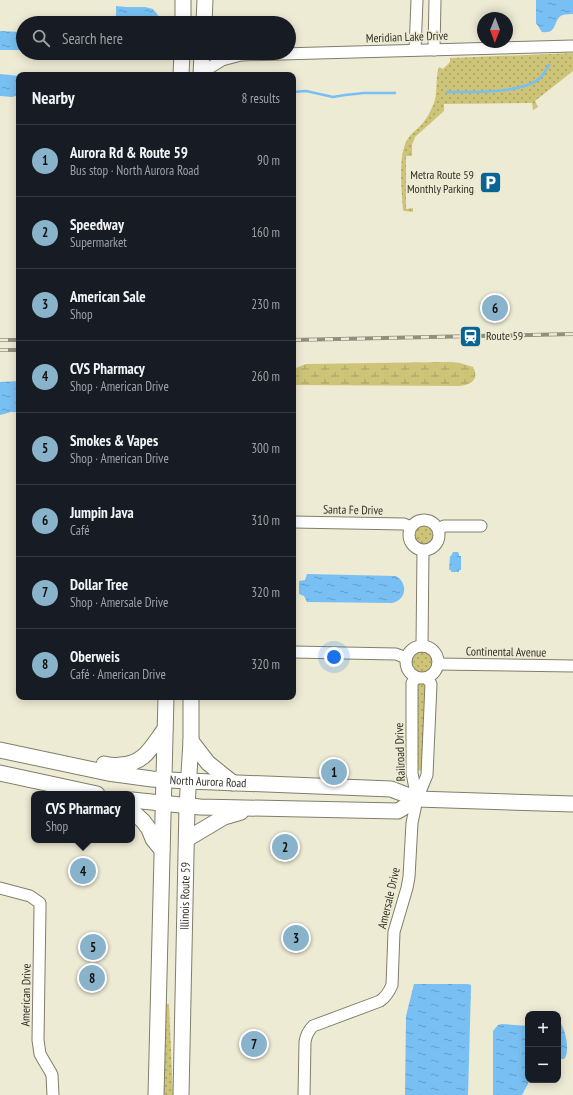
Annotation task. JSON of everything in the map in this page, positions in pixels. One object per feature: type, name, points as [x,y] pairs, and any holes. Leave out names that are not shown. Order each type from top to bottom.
[{"type":"main road","points":[[183,0],[183,16]]},
{"type":"main road","points":[[204,16],[205,0]]},
{"type":"main road","points":[[181,72],[182,60]]},
{"type":"main road","points":[[201,72],[202,60]]},
{"type":"main road","name":"Illinois Route 59","points":[[156,1095],[166,700]]},
{"type":"main road","name":"Illinois Route 59","points":[[181,1095],[187,806],[191,741],[191,700]]},
{"type":"main road","points":[[50,760],[120,766],[133,763],[142,759],[165,729]]},
{"type":"main road","points":[[191,741],[208,763],[233,783]]},
{"type":"main road","name":"North Aurora Road","points":[[0,750],[108,773],[139,778],[391,789],[417,799],[573,804]]},
{"type":"main road","points":[[0,773],[83,791]]},
{"type":"main road","name":"North Aurora Road","points":[[135,800],[187,806],[398,811],[417,799]]},
{"type":"main road","points":[[187,839],[224,817],[257,808]]},
{"type":"main road","points":[[135,814],[149,829],[153,839],[162,850]]},
{"type":"street","points":[[415,50],[417,0]]},
{"type":"street","points":[[434,50],[435,0]]},
{"type":"street","name":"Meridian Lake Drive","points":[[296,53],[573,46]]},
{"type":"street","name":"Meridian Lake Drive","points":[[204,72],[222,60]]},
{"type":"street","points":[[428,520],[439,529],[440,534],[437,544],[429,550],[418,550],[410,542],[409,532],[411,527],[418,521],[428,520]]},
{"type":"street","name":"Santa Fe Drive","points":[[296,522],[404,524],[411,527]]},
{"type":"street","points":[[439,529],[444,526],[481,526]]},
{"type":"street","points":[[422,646],[424,551]]},
{"type":"street","points":[[422,646],[433,650],[436,654],[438,664],[435,672],[424,679],[416,678],[408,672],[406,667],[406,658],[408,653],[412,649],[422,646]]},
{"type":"street","points":[[296,652],[396,654],[406,658]]},
{"type":"street","name":"Continental Avenue","points":[[438,664],[573,666]]},
{"type":"street","name":"Railroad Drive","points":[[416,678],[412,683],[412,770],[417,799]]},
{"type":"street","name":"Railroad Drive","points":[[417,799],[427,775],[430,684],[427,678]]},
{"type":"street","name":"Amersale Drive","points":[[304,1095],[305,1042],[306,1036],[313,1026],[380,1001],[389,992],[392,985],[394,932],[408,883],[412,823],[417,799]]},
{"type":"street","name":"American Drive","points":[[0,888],[30,896],[40,903],[38,1047],[40,1054],[52,1076],[53,1095]]},
{"type":"green space","points":[[573,53],[573,71],[535,101],[538,107],[533,110],[532,103],[444,104],[444,111],[415,137],[412,145],[412,156],[406,156],[406,209],[413,208],[413,212],[403,210],[401,172],[405,144],[409,137],[429,114],[436,94],[439,67],[443,69],[450,62],[450,58]]},
{"type":"green space","points":[[448,362],[460,363],[473,367],[475,378],[470,383],[459,386],[296,385],[296,368],[306,364]]},
{"type":"green space","points":[[425,525],[432,528],[435,535],[432,542],[425,545],[418,542],[415,535],[418,528]]},
{"type":"green space","points":[[421,651],[430,654],[433,663],[430,672],[421,675],[412,672],[409,663],[412,654]]},
{"type":"green space","points":[[416,684],[427,684],[422,771],[418,770],[417,768]]},
{"type":"green space","points":[[166,1004],[169,1004],[173,1095],[164,1094]]},
{"type":"water","points":[[536,0],[573,0],[573,14],[563,15],[557,20],[551,31],[542,32],[536,23]]},
{"type":"water","points":[[116,6],[145,7],[153,9],[159,16],[116,16]]},
{"type":"water","points":[[0,31],[16,32],[16,50],[0,50]]},
{"type":"water","points":[[0,74],[16,76],[16,96],[0,96]]},
{"type":"water","points":[[16,381],[16,412],[0,415],[0,382]]},
{"type":"water","points":[[453,552],[458,552],[459,556],[461,556],[461,570],[459,570],[459,572],[451,572],[451,570],[449,570],[450,556]]},
{"type":"water","points":[[307,574],[396,576],[403,583],[404,591],[401,598],[392,603],[307,602],[304,596],[299,594],[299,581],[305,580]]},
{"type":"water","points":[[414,984],[471,985],[468,1095],[405,1095],[406,1016]]},
{"type":"water","points":[[561,1023],[565,1033],[567,1045],[566,1056],[564,1059],[561,1059]]},
{"type":"water","points":[[498,1025],[525,1026],[525,1083],[528,1083],[522,1095],[493,1095],[493,1031]]},
{"type":"waterway","points":[[447,92],[496,91],[521,87],[540,78],[549,65]]},
{"type":"waterway","points":[[296,92],[306,91],[333,97],[364,93],[395,93]]},
{"type":"railway","points":[[296,340],[573,334]]},
{"type":"railway","points":[[0,340],[16,340]]},
{"type":"railway","points":[[0,350],[16,350]]},
{"type":"place","name":"Metra Route 59 Monthly Parking","points":[[490,182]]},
{"type":"place","name":"Jumpin Java","points":[[495,308]]},
{"type":"place","name":"Route 59","points":[[470,336]]},
{"type":"place","name":"Aurora Rd & Route 59","points":[[334,772]]},
{"type":"place","name":"Speedway","points":[[285,847]]},
{"type":"place","name":"CVS Pharmacy","points":[[83,871]]},
{"type":"place","name":"American Sale","points":[[296,938]]},
{"type":"place","name":"Smokes & Vapes","points":[[93,947]]},
{"type":"place","name":"Oberweis","points":[[92,978]]},
{"type":"place","name":"Dollar Tree","points":[[254,1044]]}]
